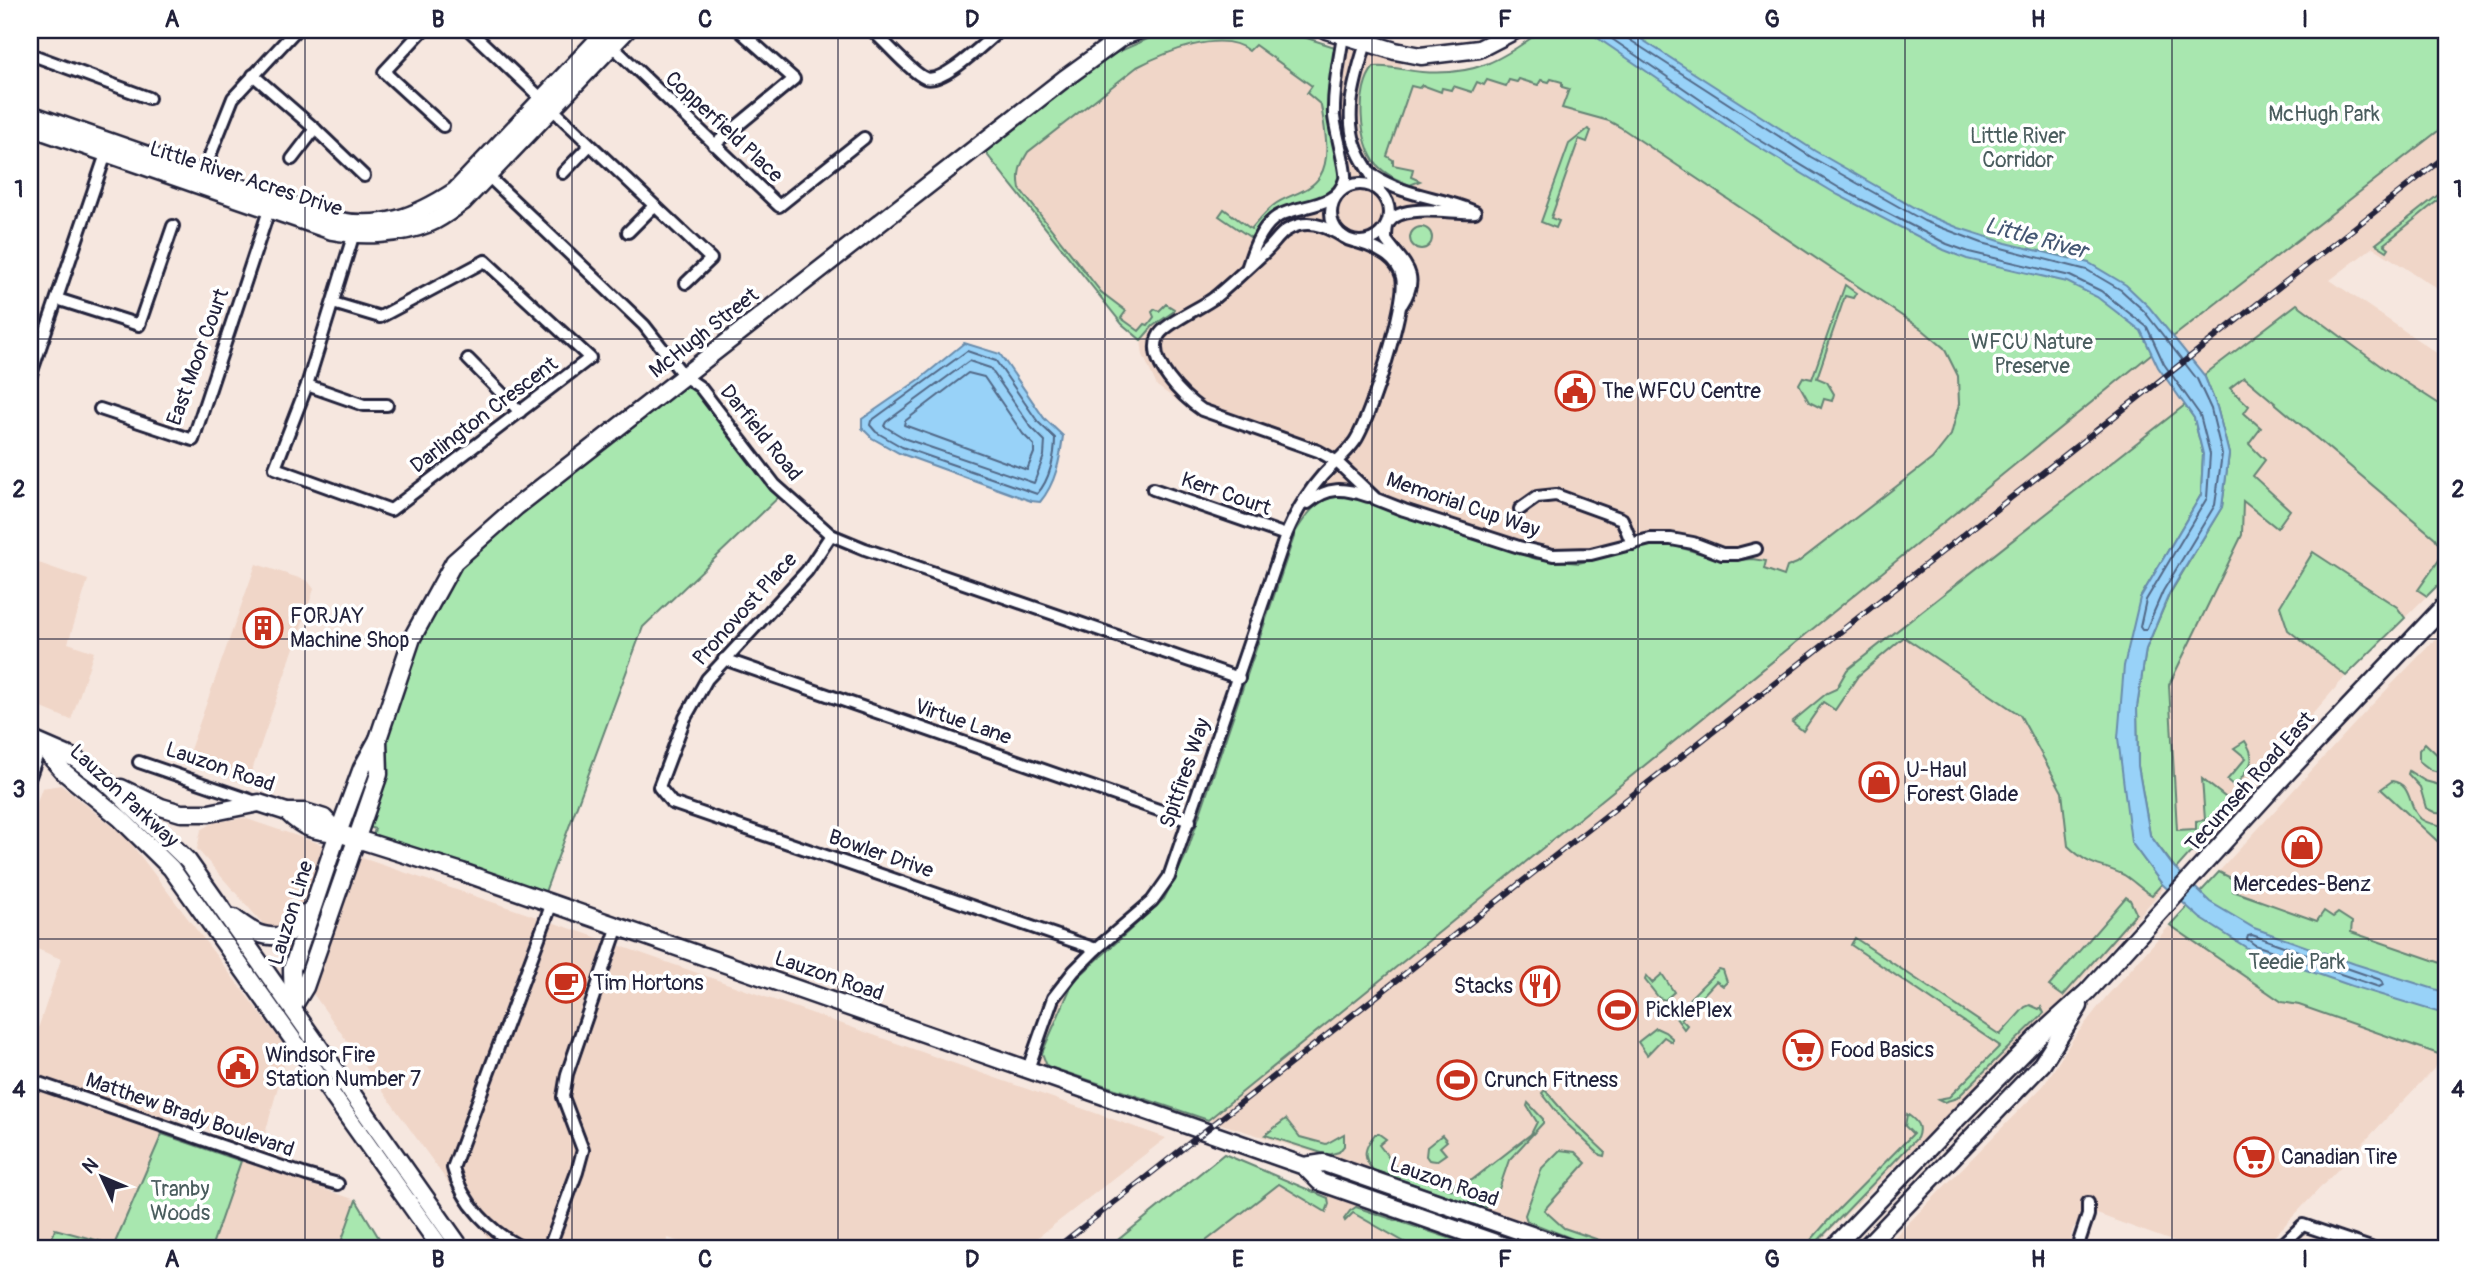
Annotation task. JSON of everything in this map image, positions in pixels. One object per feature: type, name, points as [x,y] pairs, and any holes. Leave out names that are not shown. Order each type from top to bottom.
[{"type":"main road","name":"Little River Acres Drive","points":[[30,127],[108,149],[200,180],[271,205],[332,231],[355,230],[394,222],[427,209],[483,171],[547,103],[604,35],[627,30]]},
{"type":"main road","name":"McHugh Street","points":[[338,833],[362,768],[378,738],[412,638],[454,562],[516,507],[1064,79],[1122,37],[1140,30]]},
{"type":"main road","points":[[1326,30],[1421,56],[1479,49],[1516,30]]},
{"type":"main road","name":"Little River Acres Drive","points":[[30,114],[108,149]]},
{"type":"main road","name":"Tecumseh Road East","points":[[1833,1248],[1980,1095],[2087,992],[2306,751],[2447,603]]},
{"type":"main road","name":"McHugh Street","points":[[356,840],[379,774],[378,738]]},
{"type":"main road","name":"Lauzon Parkway","points":[[35,743],[76,759],[103,779],[188,861],[461,1248]]},
{"type":"main road","name":"Lauzon Parkway","points":[[35,743],[64,772],[120,818],[171,869],[441,1248]]},
{"type":"main road","points":[[103,779],[161,807],[181,813],[209,813],[258,803]]},
{"type":"main road","name":"Lauzon Road","points":[[258,803],[287,812],[305,811],[324,818],[338,833],[356,840],[462,872],[1304,1166],[1320,1182],[1510,1248]]},
{"type":"main road","name":"Lauzon Line","points":[[293,1007],[292,970],[338,833]]},
{"type":"main road","name":"Lauzon Line","points":[[278,1017],[293,1007],[305,987],[356,840]]},
{"type":"main road","points":[[223,910],[256,933],[267,937],[285,936],[313,905]]},
{"type":"main road","name":"Tecumseh Road East","points":[[1865,1248],[2042,1064],[2087,992]]},
{"type":"main road","name":"Lauzon Road","points":[[1304,1166],[1324,1163],[1569,1248]]},
{"type":"street","points":[[200,180],[233,98],[296,30]]},
{"type":"street","points":[[423,30],[384,72],[443,126]]},
{"type":"street","points":[[469,30],[711,259],[686,282]]},
{"type":"street","points":[[714,145],[794,79],[739,30]]},
{"type":"street","points":[[872,30],[922,77],[933,80],[946,74],[999,30]]},
{"type":"street","name":"Copperfield Place","points":[[604,35],[779,206],[864,138]]},
{"type":"street","points":[[1343,36],[1334,115],[1345,179],[1332,203],[1331,216],[1336,229],[1343,237],[1374,247],[1396,265],[1402,277],[1401,306]]},
{"type":"street","points":[[1336,461],[1354,442],[1365,423],[1401,306],[1409,293],[1411,278],[1406,263],[1386,240],[1390,212],[1387,201],[1359,155],[1351,130],[1352,90],[1366,43]]},
{"type":"street","points":[[30,54],[149,98]]},
{"type":"street","points":[[253,75],[364,176]]},
{"type":"street","points":[[292,159],[315,129]]},
{"type":"street","points":[[563,173],[589,146]]},
{"type":"street","points":[[30,377],[108,149]]},
{"type":"street","name":"Darfield Road","points":[[483,171],[644,325],[684,376],[700,387],[775,485],[831,535],[1238,678]]},
{"type":"street","points":[[1357,242],[1368,242],[1380,235],[1394,216],[1408,211],[1457,214],[1475,212],[1451,202],[1412,195],[1373,175]]},
{"type":"street","points":[[1248,267],[1254,248],[1273,219],[1293,210],[1327,202],[1351,184],[1365,184],[1378,190]]},
{"type":"street","name":"East Moor Court","points":[[100,409],[192,440],[271,205]]},
{"type":"street","points":[[628,232],[654,206]]},
{"type":"street","name":"Memorial Cup Way","points":[[1343,237],[1322,226],[1300,225],[1283,232],[1269,248],[1200,309],[1163,329],[1157,338],[1156,352],[1168,377],[1185,399],[1202,410],[1336,461],[1376,499],[1519,547],[1553,555],[1591,554],[1650,539],[1671,539],[1693,543],[1722,554],[1737,554],[1756,549]]},
{"type":"street","points":[[57,299],[139,325],[173,226]]},
{"type":"street","name":"Darlington Crescent","points":[[333,303],[380,317],[485,261],[590,358],[391,510],[275,468],[307,385],[355,230]]},
{"type":"street","points":[[468,359],[520,412]]},
{"type":"street","points":[[307,385],[364,405],[387,405]]},
{"type":"street","name":"Spitfires Way","points":[[1028,1069],[1053,998],[1096,949],[1152,901],[1169,877],[1286,536],[1295,514],[1336,461]]},
{"type":"street","name":"Kerr Court","points":[[1153,489],[1286,536]]},
{"type":"street","points":[[1295,514],[1317,496],[1339,489],[1376,499]]},
{"type":"street","points":[[1520,509],[1537,497],[1556,495],[1622,519],[1632,544]]},
{"type":"street","name":"Pronovost Place","points":[[659,787],[685,718],[707,679],[807,571],[831,535]]},
{"type":"street","name":"Virtue Lane","points":[[724,659],[1190,821]]},
{"type":"street","points":[[30,776],[35,743]]},
{"type":"street","name":"Lauzon Road","points":[[139,762],[258,803]]},
{"type":"street","name":"Bowler Drive","points":[[659,787],[672,803],[1096,949]]},
{"type":"street","points":[[523,1248],[506,1240],[490,1227],[458,1187],[453,1168],[552,903]]},
{"type":"street","points":[[550,1248],[583,1150],[563,1097],[567,1074],[618,926]]},
{"type":"street","name":"Matthew Brady Boulevard","points":[[30,1080],[338,1184]]},
{"type":"street","points":[[2077,1248],[2088,1215],[2088,1203]]},
{"type":"street","points":[[2278,1248],[2303,1225],[2371,1248]]},
{"type":"shaded area","points":[[1169,30],[1282,30],[1341,49],[1343,36],[1395,51],[1404,71],[1437,73],[1468,70],[1498,60],[1542,30],[1586,30],[1750,142],[1899,228],[1967,259],[2067,282],[2097,297],[2141,331],[2152,353],[2447,124],[2447,295],[2373,247],[2330,280],[2447,360],[2447,576],[2346,676],[2176,869],[2150,835],[2138,766],[2137,707],[2146,649],[2169,595],[2222,507],[2229,454],[2217,407],[2204,376],[2177,392],[2194,418],[2203,454],[2201,495],[2140,598],[2124,666],[2118,738],[2131,842],[2163,889],[2068,995],[1815,1248],[1582,1248],[1331,1158],[1208,1120],[1199,1129],[1028,1069],[1053,998],[1096,949],[1152,901],[1169,877],[1286,535],[1295,514],[1335,462],[1321,460],[1199,416],[1157,386],[1143,355],[1141,340],[1122,324],[985,152],[1111,55]]},
{"type":"shaded area","points":[[30,560],[88,580],[68,643],[94,652],[71,720],[30,703]]},
{"type":"shaded area","points":[[256,564],[308,581],[314,589],[247,785],[186,761]]},
{"type":"shaded area","points":[[2447,627],[2447,975],[2239,896],[2212,879]]},
{"type":"shaded area","points":[[61,785],[126,837],[288,1050],[262,1145],[173,1118],[162,1134],[114,1245],[56,1229],[49,1248],[30,1248],[30,1053],[61,959],[30,946],[30,822],[42,788]]},
{"type":"shaded area","points":[[244,818],[581,932],[1166,1138],[1024,1248],[697,1248],[668,1238],[664,1248],[495,1248],[264,925],[197,849],[201,830],[215,822]]},
{"type":"shaded area","points":[[2170,925],[2282,1002],[2299,1005],[2446,1056],[2263,1248],[2191,1248],[2086,1210],[2073,1229],[2068,1248],[1884,1248],[2044,1085],[2073,1039],[2106,997]]},
{"type":"shaded area","points":[[241,1161],[356,1200],[339,1248],[211,1248]]},
{"type":"shaded area","points":[[1279,1184],[1325,1211],[1328,1198],[1319,1189],[1491,1248],[1197,1248]]},
{"type":"green space","points":[[1168,30],[1282,30],[1341,49],[1334,115],[1344,170],[1339,191],[1273,220],[1257,242],[1219,216],[1224,209],[1251,229],[1274,205],[1316,182],[1326,160],[1321,105],[1307,93],[1312,86],[1255,45],[1249,51],[1224,42],[1193,45],[1137,67],[1028,152],[1020,169],[1020,189],[1101,292],[1126,311],[1121,318],[1139,331],[1154,317],[1152,312],[1155,309],[1159,311],[1166,304],[1174,309],[1141,340],[1122,324],[985,152],[1111,55]]},
{"type":"green space","points":[[1542,30],[2447,30],[2447,124],[2151,354],[1208,1120],[1047,1066],[1042,1053],[1073,982],[1164,899],[1186,855],[1296,531],[1319,503],[1334,497],[1354,496],[1536,559],[1579,563],[1652,544],[1675,546],[1726,561],[1766,561],[1764,569],[1784,576],[1787,567],[1797,563],[1932,459],[1951,435],[1959,404],[1958,376],[1944,348],[1923,330],[1620,127],[1609,121],[1562,108],[1569,89],[1562,87],[1562,82],[1541,80],[1538,85],[1519,79],[1517,82],[1509,80],[1506,86],[1487,80],[1484,85],[1477,82],[1472,92],[1453,86],[1451,90],[1442,88],[1441,92],[1422,85],[1419,88],[1411,86],[1387,156],[1393,160],[1393,165],[1413,169],[1411,177],[1420,181],[1410,185],[1377,165],[1366,144],[1362,116],[1364,88],[1374,67],[1441,73],[1473,68],[1500,58]]},
{"type":"green space","points":[[1588,129],[1591,131],[1587,142],[1579,139],[1551,218],[1559,221],[1556,228],[1541,222],[1569,144]]},
{"type":"green space","points":[[2447,188],[2447,193],[2384,244],[2389,248],[2387,251],[2376,244]]},
{"type":"green space","points":[[1421,227],[1429,230],[1432,238],[1429,246],[1421,249],[1413,246],[1410,238],[1413,230]]},
{"type":"green space","points":[[1845,285],[1856,293],[1853,298],[1845,296],[1817,378],[1827,382],[1834,394],[1832,401],[1824,399],[1821,408],[1809,402],[1799,384],[1803,377],[1812,379]]},
{"type":"green space","points":[[2297,304],[2382,367],[2447,409],[2447,576],[2427,596],[2418,590],[2439,560],[2442,550],[2435,538],[2244,377],[2230,388],[2249,406],[2244,413],[2261,428],[2249,444],[2265,460],[2253,476],[2290,510],[2277,528],[2243,501],[2242,535],[2169,685],[2177,830],[2196,829],[2196,821],[2205,820],[2202,779],[2234,804],[2176,869],[2150,835],[2138,766],[2137,707],[2146,649],[2169,595],[2222,507],[2229,454],[2217,407],[2204,375]]},
{"type":"green space","points":[[684,376],[783,493],[643,627],[542,900],[370,844],[375,829],[361,824],[378,739],[412,638],[454,562]]},
{"type":"green space","points":[[2185,405],[2194,418],[2203,454],[2201,495],[2140,598],[2131,842],[2162,884],[2152,895],[2124,875],[2089,862],[2068,846],[2062,792],[2020,715],[1904,637],[1858,676],[1835,710],[1823,702],[1803,731],[1792,722],[1827,693],[1836,689],[1847,670]]},
{"type":"green space","points":[[2313,552],[2397,607],[2405,618],[2346,676],[2288,630],[2280,606]]},
{"type":"green space","points":[[2245,741],[2251,754],[2250,765],[2235,787],[2227,780],[2246,758],[2234,748]]},
{"type":"green space","points":[[2425,743],[2447,764],[2447,774],[2431,770],[2419,761],[2419,750]]},
{"type":"green space","points":[[2409,771],[2425,781],[2447,787],[2447,814],[2426,808],[2420,787],[2408,774]]},
{"type":"green space","points":[[2392,781],[2399,783],[2407,791],[2421,819],[2447,827],[2447,850],[2381,789]]},
{"type":"green space","name":"Teedie Park","points":[[2219,872],[2233,879],[2233,891],[2317,921],[2324,911],[2333,917],[2338,913],[2352,922],[2351,932],[2447,965],[2447,1057],[2299,1005],[2282,1002],[2170,925]]},
{"type":"green space","points":[[2126,897],[2136,913],[2063,996],[2049,986]]},
{"type":"green space","points":[[1855,938],[2000,1035],[2025,1007],[2041,1007],[2044,1013],[1957,1098],[1944,1102],[1938,1099],[1949,1097],[2000,1046],[1851,945]]},
{"type":"green space","points":[[1719,969],[1723,970],[1727,982],[1723,986],[1716,981],[1681,1019],[1687,1025],[1684,1029],[1676,1018],[1679,1009]]},
{"type":"green space","points":[[1662,974],[1674,992],[1665,1000],[1659,998],[1645,980],[1646,976],[1652,983]]},
{"type":"green space","points":[[1656,1028],[1672,1038],[1672,1042],[1664,1037],[1647,1055],[1638,1042]]},
{"type":"green space","points":[[1545,1090],[1568,1117],[1605,1152],[1604,1156],[1563,1120],[1542,1093]]},
{"type":"green space","points":[[1528,1103],[1543,1119],[1543,1123],[1509,1160],[1497,1195],[1487,1207],[1480,1207],[1373,1170],[1367,1160],[1369,1143],[1375,1134],[1379,1134],[1386,1139],[1379,1145],[1400,1172],[1453,1190],[1455,1183],[1472,1180],[1531,1134],[1537,1122],[1527,1106]]},
{"type":"green space","points":[[1907,1114],[1918,1124],[1917,1138],[1811,1248],[1804,1248],[1913,1134],[1905,1126]]},
{"type":"green space","points":[[1286,1119],[1300,1137],[1326,1144],[1344,1134],[1344,1146],[1339,1152],[1328,1155],[1265,1135]]},
{"type":"green space","name":"Tranby Woods","points":[[162,1134],[241,1161],[211,1248],[49,1248],[55,1229],[114,1245]]},
{"type":"green space","points":[[1442,1135],[1447,1141],[1440,1147],[1446,1154],[1436,1161],[1429,1160],[1426,1156],[1427,1147]]},
{"type":"green space","points":[[1560,1150],[1575,1152],[1586,1163],[1544,1210],[1564,1228],[1622,1248],[1596,1248],[1527,1221],[1525,1215],[1542,1168]]},
{"type":"green space","points":[[1224,1154],[1328,1198],[1326,1212],[1279,1184],[1197,1248],[1108,1248]]},
{"type":"green space","points":[[356,1200],[385,1248],[339,1248]]},
{"type":"green space","points":[[1356,1207],[1467,1244],[1472,1248],[1415,1248],[1353,1213],[1345,1221],[1350,1211]]},
{"type":"water","points":[[1586,30],[1627,30],[1815,151],[1927,215],[2006,243],[2089,263],[2126,285],[2149,307],[2204,375],[2217,407],[2229,454],[2222,507],[2169,594],[2146,649],[2137,707],[2138,766],[2150,835],[2173,866],[2210,902],[2254,928],[2447,993],[2447,1015],[2252,951],[2200,918],[2162,884],[2131,842],[2118,738],[2124,666],[2140,598],[2201,495],[2203,454],[2194,418],[2158,367],[2141,331],[2097,297],[2067,282],[1967,259],[1944,250],[1838,195],[1750,142]]},
{"type":"water","points":[[964,343],[1000,354],[1044,418],[1063,436],[1054,479],[1040,502],[899,453],[872,438],[862,428],[862,419],[920,379]]},
{"type":"railway","points":[[1056,1248],[2447,155]]},
{"type":"place","name":"The WFCU Centre","points":[[1575,391]]},
{"type":"place","name":"FORJAY Machine Shop","points":[[263,628]]},
{"type":"place","name":"U-Haul Forest Glade","points":[[1879,782]]},
{"type":"place","name":"Mercedes-Benz","points":[[2302,847]]},
{"type":"place","name":"Tim Hortons","points":[[566,983]]},
{"type":"place","name":"Stacks","points":[[1540,986]]},
{"type":"place","name":"PicklePlex","points":[[1618,1010]]},
{"type":"place","name":"Food Basics","points":[[1803,1050]]},
{"type":"place","name":"Windsor Fire Station Number 7","points":[[238,1067]]},
{"type":"place","name":"Crunch Fitness","points":[[1457,1080]]},
{"type":"place","name":"Canadian Tire","points":[[2254,1157]]},
{"type":"park label","name":"McHugh Park","points":[[2324,114]]},
{"type":"park label","name":"Little River Corridor","points":[[2018,148]]},
{"type":"park label","name":"WFCU Nature Preserve","points":[[2032,354]]},
{"type":"water label","name":"Little River","points":[[2036,238]]}]
